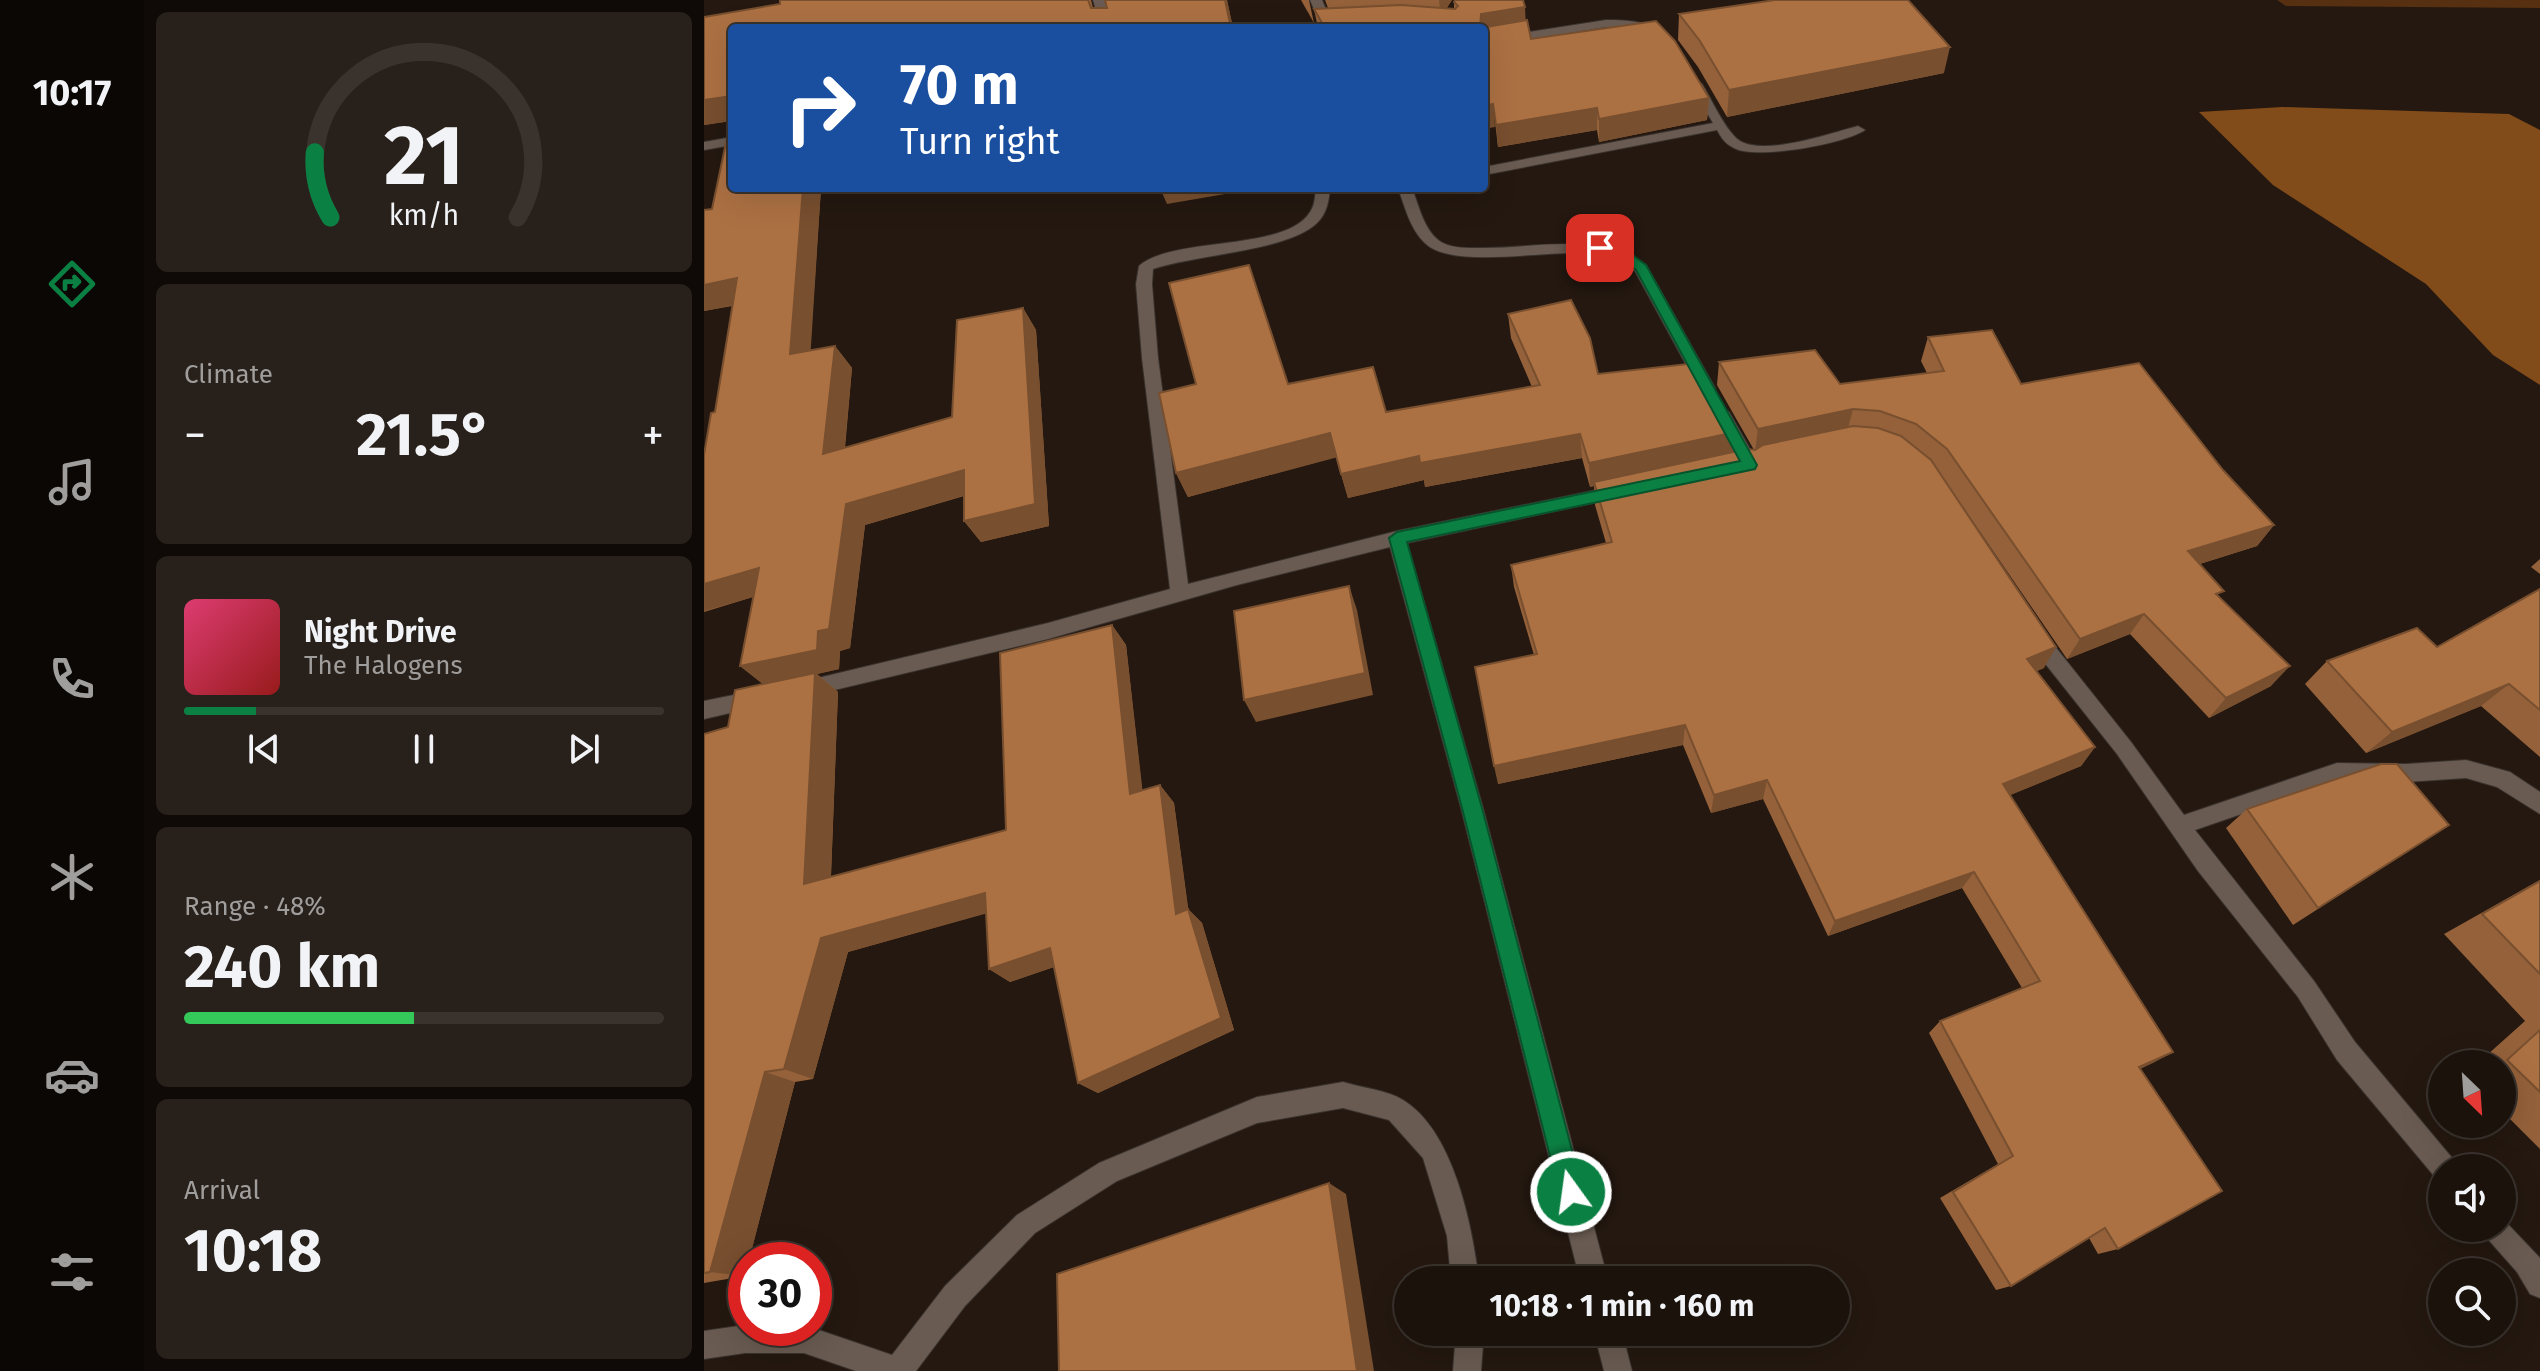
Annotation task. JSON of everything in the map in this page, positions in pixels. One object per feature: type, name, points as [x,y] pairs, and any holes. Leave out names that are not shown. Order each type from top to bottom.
[{"type":"street","points":[[1099,0],[1106,24]]},
{"type":"street","points":[[1316,0],[1326,24]]},
{"type":"street","points":[[1488,42],[1621,18],[1655,27],[1674,47]]},
{"type":"street","points":[[1655,27],[1670,25]]},
{"type":"street","points":[[1689,71],[1735,146],[1756,151],[1858,130]]},
{"type":"street","points":[[1488,170],[1720,125]]},
{"type":"street","points":[[704,146],[728,142]]},
{"type":"street","points":[[1180,595],[1150,358],[1144,284],[1146,266],[1290,233],[1313,220],[1323,192]]},
{"type":"street","points":[[1407,192],[1427,237],[1434,244],[1451,251],[1483,253],[1600,248],[1634,261],[1641,268],[1749,465]]},
{"type":"street","points":[[704,710],[940,659],[1397,538],[1642,487]]},
{"type":"street","points":[[1397,538],[1472,808],[1590,1266]]},
{"type":"street","points":[[2020,615],[2306,989],[2346,1051],[2432,1154]]},
{"type":"street","points":[[2179,826],[2337,772],[2406,773],[2466,769],[2503,779],[2540,804]]},
{"type":"street","points":[[704,1345],[745,1339],[804,1339],[898,1371],[955,1296],[1026,1224],[1108,1172],[1257,1110],[1343,1095],[1396,1110],[1434,1151],[1460,1236],[1463,1266]]},
{"type":"street","points":[[2508,1242],[2527,1262],[2540,1284]]},
{"type":"street","points":[[1467,1371],[1469,1346]]},
{"type":"street","points":[[1612,1346],[1618,1371]]},
{"type":"shaded area","points":[[2277,0],[2540,0],[2540,8],[2286,6]]},
{"type":"shaded area","points":[[2282,107],[2509,114],[2540,130],[2540,385],[2493,355],[2426,284],[2273,185],[2199,112]]},
{"type":"building","points":[[780,0],[1088,0],[1091,8],[1107,8],[1105,0],[1225,0],[1230,24],[728,24],[728,97],[704,100],[704,17],[780,4]]},
{"type":"building","points":[[1523,0],[1525,7],[1481,14],[1480,24],[1323,24],[1314,9],[1401,5],[1455,9],[1458,6],[1454,2]]},
{"type":"building","points":[[1775,0],[1908,0],[1950,47],[1729,90],[1700,41],[1679,14]]},
{"type":"building","points":[[1527,20],[1531,39],[1656,21],[1675,41],[1709,98],[1599,119],[1597,108],[1496,125],[1493,104],[1488,105],[1488,27]]},
{"type":"building","points":[[728,133],[728,192],[803,192],[790,354],[835,346],[823,454],[952,417],[957,320],[1023,308],[1035,504],[964,521],[964,470],[846,504],[829,629],[818,631],[817,650],[740,666],[759,568],[704,584],[704,455],[711,413],[715,412],[737,278],[704,285],[704,210],[712,209]]},
{"type":"building","points":[[1249,265],[1288,384],[1373,367],[1386,412],[1540,385],[1508,314],[1571,300],[1590,338],[1598,374],[1697,363],[1736,432],[1589,463],[1580,434],[1420,463],[1419,456],[1341,474],[1330,433],[1176,473],[1159,393],[1196,384],[1169,283]]},
{"type":"building","points":[[1992,330],[2021,384],[2139,363],[2223,470],[2274,525],[2188,551],[2224,591],[2216,594],[2290,666],[2226,698],[2144,614],[2080,639],[1947,449],[1916,424],[1880,411],[1853,409],[1758,429],[1719,362],[1815,350],[1840,384],[1944,371],[1928,337]]},
{"type":"building","points":[[1853,426],[1878,428],[1901,436],[1931,460],[2056,647],[2027,659],[2095,747],[2003,784],[2173,1052],[2139,1067],[2222,1191],[2118,1249],[2105,1228],[2011,1286],[1953,1192],[2013,1156],[1940,1021],[2040,981],[1974,872],[1835,921],[1767,780],[1714,795],[1685,725],[1494,766],[1475,667],[1537,654],[1511,565],[1612,542],[1594,482],[1747,449],[1755,450],[1763,445]]},
{"type":"building","points":[[1349,586],[1365,673],[1244,700],[1234,611]]},
{"type":"building","points":[[2540,589],[2540,710],[2509,684],[2392,732],[2327,661],[2417,628],[2437,647]]},
{"type":"building","points":[[1112,625],[1130,794],[1160,785],[1176,914],[1188,909],[1221,1018],[1078,1083],[1050,948],[989,969],[985,893],[821,938],[784,1069],[765,1072],[710,1272],[704,1273],[704,734],[728,727],[735,690],[815,673],[804,884],[1006,830],[1000,653]]},
{"type":"building","points":[[2381,764],[2397,764],[2449,825],[2318,908],[2247,809]]},
{"type":"building","points":[[2540,881],[2540,974],[2482,914]]},
{"type":"building","points":[[2540,1030],[2540,1092],[2516,1069],[2516,1052]]},
{"type":"building","points":[[1329,1183],[1357,1371],[1059,1371],[1057,1274]]},
{"type":"route","points":[[1571,1192],[1472,808],[1397,538],[1750,465],[1641,268],[1625,256],[1600,248]]}]
